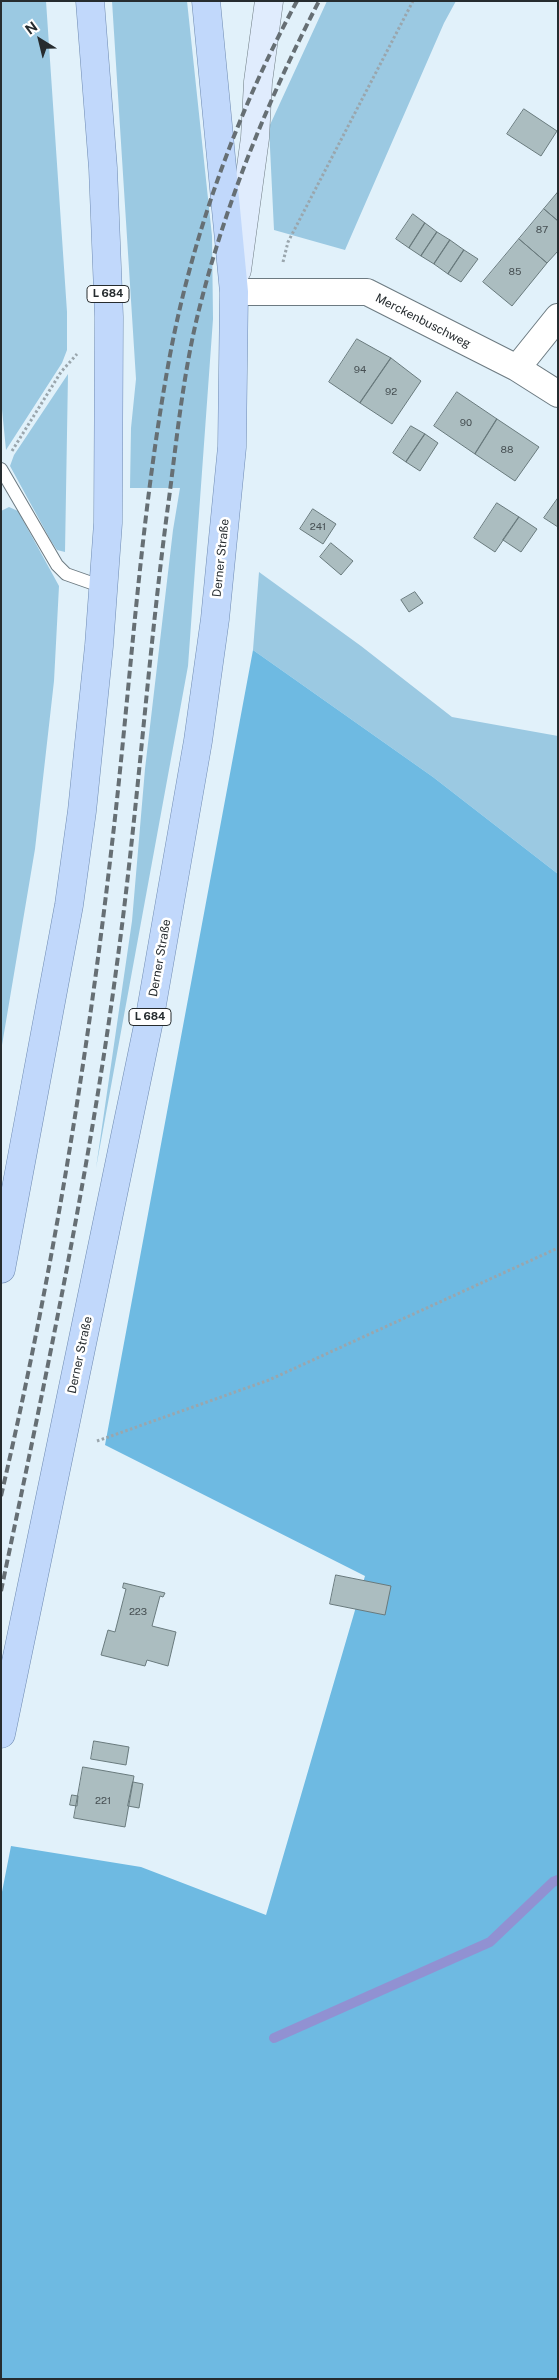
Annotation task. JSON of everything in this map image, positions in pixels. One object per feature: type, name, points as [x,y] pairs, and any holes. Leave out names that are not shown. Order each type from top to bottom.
[{"type":"main road","name":"L 684","points":[[1,1269],[70,904],[82,811],[99,646],[108,523],[109,317],[103,168],[90,1]]},
{"type":"main road","name":"L 684","points":[[206,1],[234,292]]},
{"type":"main road","points":[[234,292],[255,138],[258,82],[269,1]]},
{"type":"main road","name":"Derner Straße","points":[[1,1734],[148,1026],[198,741],[215,619],[232,447],[234,292]]},
{"type":"street","name":"Merckenbuschweg","points":[[234,292],[367,292],[518,368],[558,394]]},
{"type":"street","points":[[518,368],[558,316]]},
{"type":"lane","points":[[1,469],[57,565],[66,574],[103,587]]},
{"type":"path","points":[[283,263],[288,242],[413,1]]},
{"type":"path","points":[[11,452],[60,372],[109,317]]},
{"type":"path","points":[[97,1441],[269,1380],[558,1248]]},
{"type":"shaded area","points":[[1,1],[46,1],[67,312],[67,350],[62,363],[6,450],[1,399]]},
{"type":"shaded area","points":[[112,1],[187,1],[212,236],[213,319],[188,666],[96,1168],[132,921],[145,769],[173,530],[180,488],[130,488],[131,428],[136,379]]},
{"type":"shaded area","points":[[327,1],[456,1],[444,23],[345,250],[274,230],[269,127]]},
{"type":"shaded area","points":[[68,374],[65,552],[57,550],[51,541],[10,466],[14,455]]},
{"type":"shaded area","points":[[9,507],[18,511],[59,586],[54,681],[35,849],[1,1051],[1,511]]},
{"type":"shaded area","points":[[259,572],[361,646],[452,717],[558,736],[558,874],[433,777],[253,650]]},
{"type":"shaded area","points":[[253,650],[433,777],[558,874],[558,2379],[1,2379],[1,1897],[11,1846],[141,1867],[266,1915],[365,1576],[105,1445]]},
{"type":"building","points":[[524,109],[557,131],[541,156],[507,134]]},
{"type":"building","points":[[558,192],[558,221],[544,209]]},
{"type":"building","points":[[544,209],[558,221],[558,251],[547,263],[519,239]]},
{"type":"building","points":[[413,214],[425,223],[409,248],[396,239]]},
{"type":"building","points":[[425,223],[437,232],[421,256],[409,248]]},
{"type":"building","points":[[437,232],[450,240],[434,264],[421,256]]},
{"type":"building","points":[[519,239],[547,263],[512,306],[483,282]]},
{"type":"building","points":[[450,240],[464,250],[448,274],[434,264]]},
{"type":"building","points":[[464,250],[478,259],[461,282],[448,274]]},
{"type":"building","points":[[357,339],[391,358],[360,403],[329,382]]},
{"type":"building","points":[[391,358],[421,381],[392,424],[360,403]]},
{"type":"building","points":[[457,392],[497,419],[475,454],[434,426]]},
{"type":"building","points":[[497,419],[539,447],[515,481],[475,454]]},
{"type":"building","points":[[411,426],[425,434],[406,462],[393,453]]},
{"type":"building","points":[[425,434],[438,443],[420,471],[406,462]]},
{"type":"building","points":[[558,498],[558,527],[544,518]]},
{"type":"building","points":[[497,503],[519,517],[495,552],[474,538]]},
{"type":"building","points":[[313,509],[336,524],[323,544],[300,529]]},
{"type":"building","points":[[519,517],[537,529],[521,552],[503,540]]},
{"type":"building","points":[[331,543],[353,561],[341,575],[320,557]]},
{"type":"building","points":[[415,592],[423,603],[409,612],[401,600]]},
{"type":"building","points":[[336,1575],[391,1586],[385,1615],[330,1604]]},
{"type":"building","points":[[124,1583],[165,1593],[163,1597],[160,1596],[152,1626],[176,1632],[168,1666],[147,1660],[145,1666],[101,1655],[108,1630],[115,1632],[126,1589],[123,1588]]},
{"type":"building","points":[[94,1741],[129,1747],[126,1765],[91,1759]]},
{"type":"building","points":[[83,1767],[134,1776],[125,1827],[74,1818]]},
{"type":"building","points":[[133,1782],[143,1784],[139,1808],[128,1806]]},
{"type":"building","points":[[72,1795],[78,1796],[77,1806],[70,1805]]},
{"type":"waterway","points":[[274,2038],[490,1942],[553,1882],[558,1880]]},
{"type":"railway","points":[[1,1496],[52,1253],[79,1090],[112,844],[143,538],[170,355],[191,264],[220,173],[256,85],[297,1]]},
{"type":"railway","points":[[1,1591],[79,1205],[105,1049],[131,851],[162,551],[179,418],[191,346],[213,259],[238,183],[284,73],[319,1]]}]
